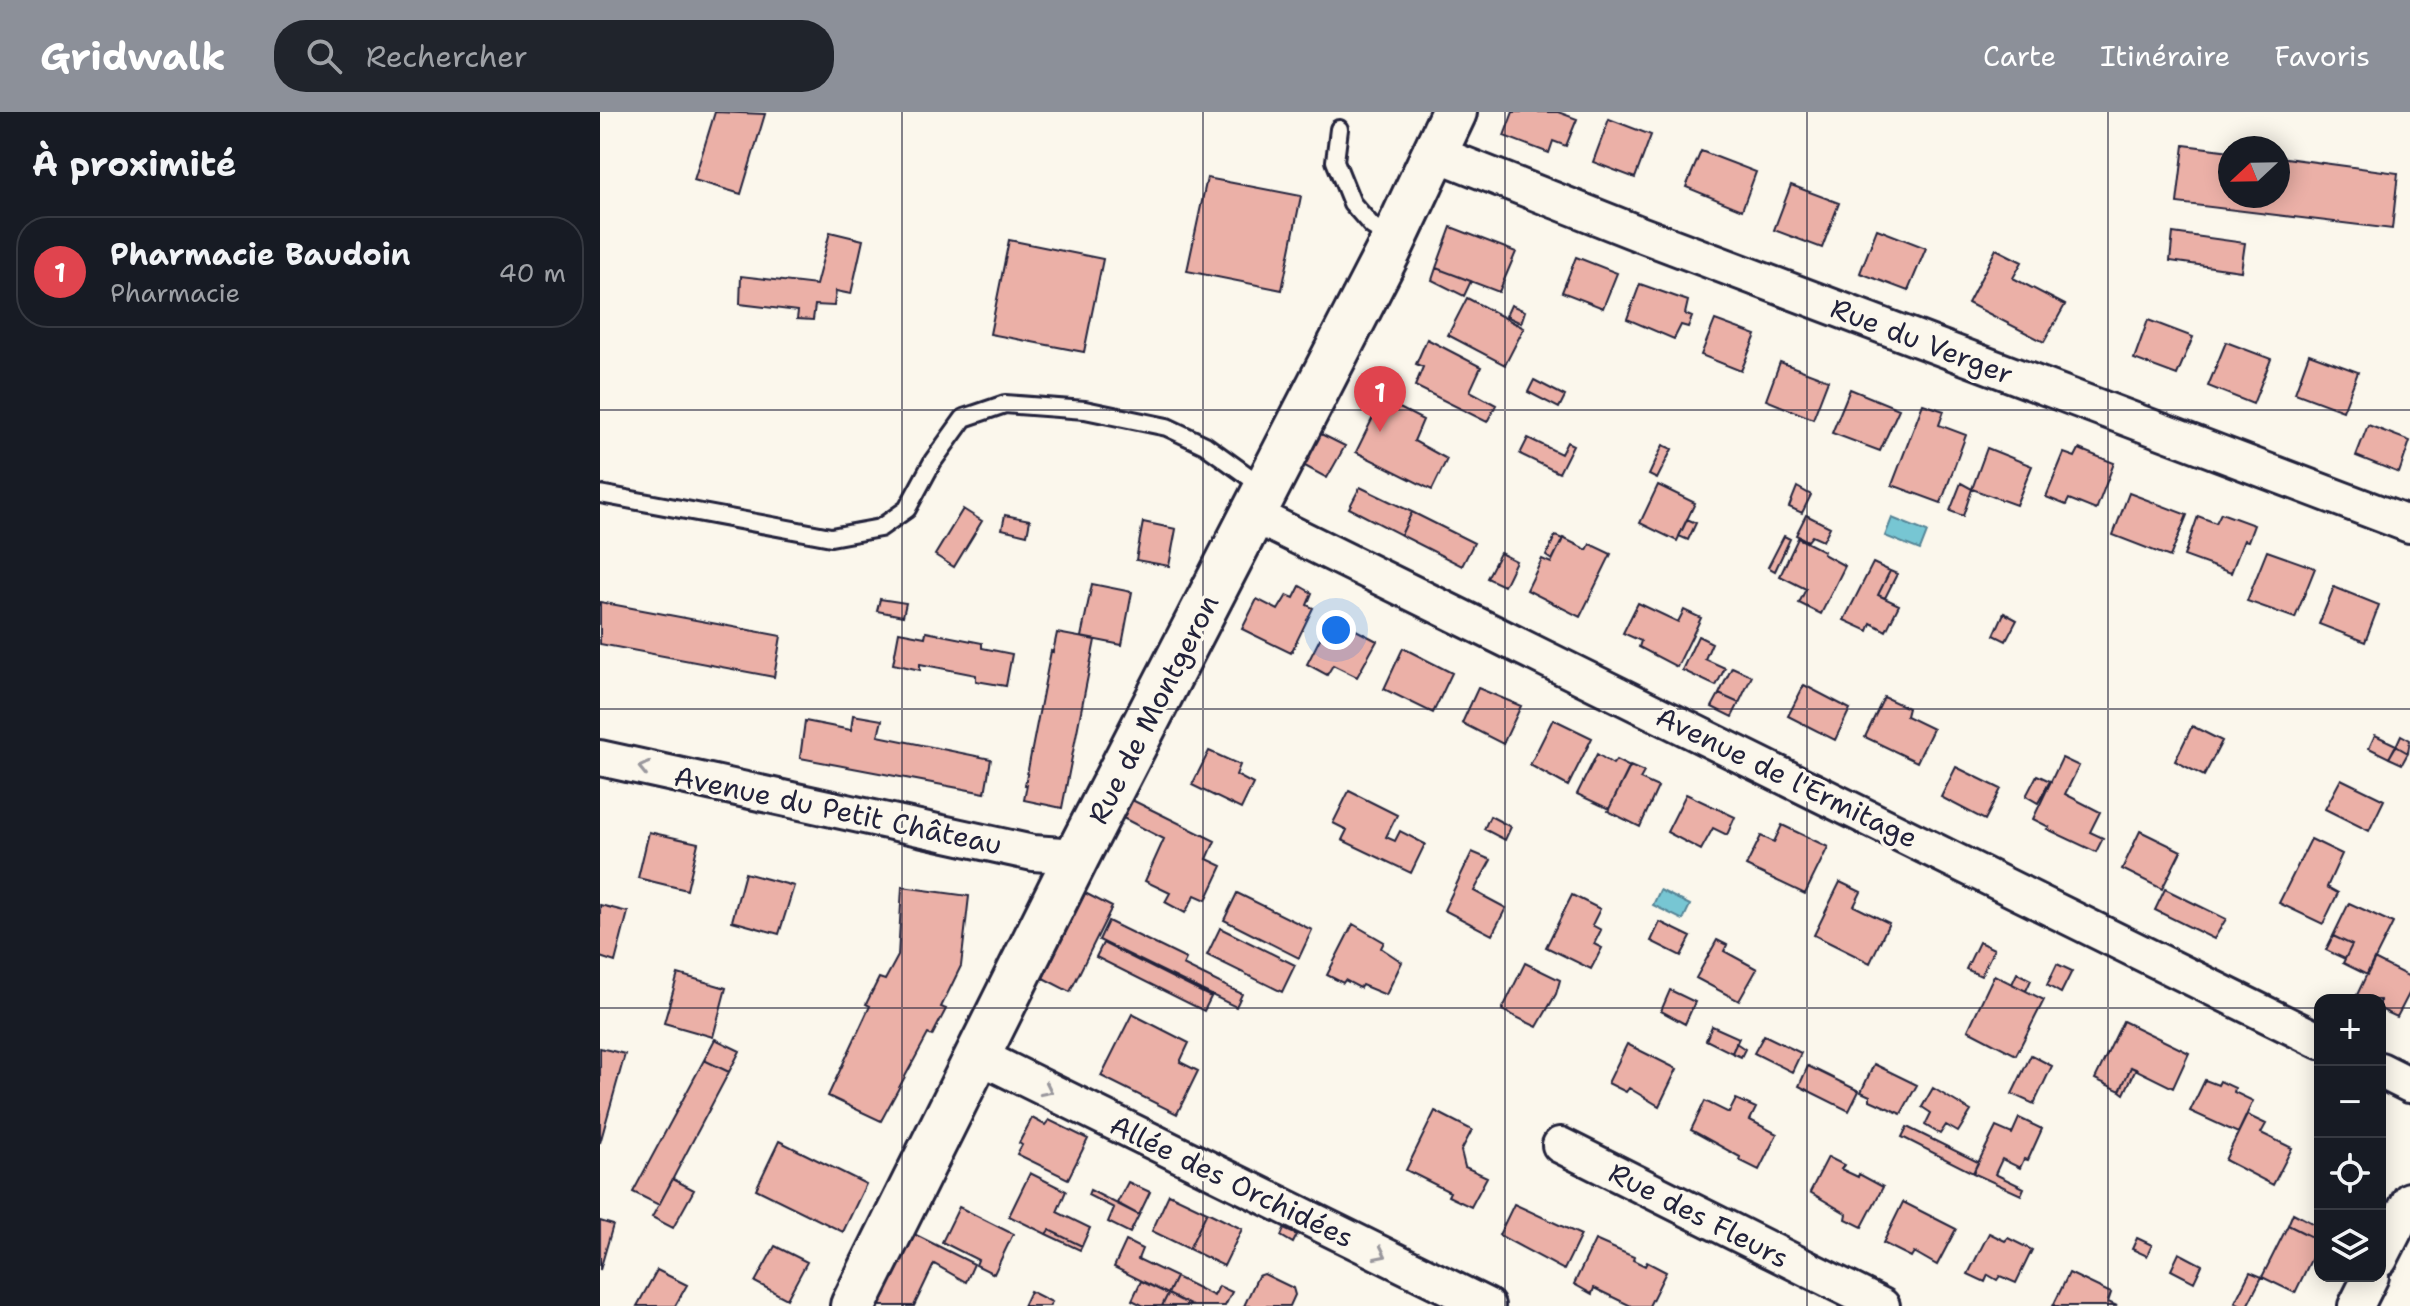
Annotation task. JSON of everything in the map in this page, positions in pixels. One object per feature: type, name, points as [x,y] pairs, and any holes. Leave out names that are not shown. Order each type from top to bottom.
[{"type":"street","name":"Rue de Montgeron","points":[[853,1306],[1077,856],[1394,239],[1454,112]]},
{"type":"street","name":"Rue du Verger","points":[[1435,153],[1640,234],[2410,525]]},
{"type":"street","name":"Avenue de l'Ermitage","points":[[1260,503],[2314,1038]]},
{"type":"street","name":"Avenue du Petit Château","points":[[600,758],[1018,850],[1077,856]]},
{"type":"street","name":"Allée des Orchidées","points":[[977,1055],[1487,1306]]},
{"type":"street","points":[[2386,1073],[2410,1085]]},
{"type":"street","name":"Rue des Fleurs","points":[[1560,1145],[1882,1306]]},
{"type":"street","points":[[2386,1247],[2410,1200]]},
{"type":"street","points":[[2356,1306],[2368,1282]]},
{"type":"lane","points":[[1339,129],[1335,161],[1352,203],[1372,226],[1394,239]]},
{"type":"lane","points":[[600,494],[831,537],[880,528],[907,509],[933,461],[964,418],[1005,404],[1085,410],[1167,427],[1205,445],[1260,503]]},
{"type":"water","points":[[1892,518],[1927,532],[1920,550],[1885,536]]},
{"type":"water","points":[[1660,890],[1690,905],[1683,920],[1653,905]]},
{"type":"building","points":[[715,112],[765,114],[741,194],[694,180]]},
{"type":"building","points":[[1513,112],[1558,112],[1577,119],[1566,146],[1553,141],[1549,153],[1504,136]]},
{"type":"building","points":[[1609,119],[1651,135],[1635,178],[1593,162]]},
{"type":"building","points":[[2184,145],[2218,149],[2218,208],[2177,203]]},
{"type":"building","points":[[1701,151],[1756,172],[1742,210],[1686,187]]},
{"type":"building","points":[[2290,159],[2398,173],[2392,229],[2218,208],[2290,208]]},
{"type":"building","points":[[1207,178],[1301,196],[1282,290],[1187,271]]},
{"type":"building","points":[[1791,185],[1839,203],[1822,248],[1774,230]]},
{"type":"building","points":[[1451,227],[1516,252],[1499,292],[1436,268]]},
{"type":"building","points":[[1877,229],[1926,248],[1908,291],[1860,273]]},
{"type":"building","points":[[830,232],[863,240],[851,294],[836,291],[834,306],[815,305],[813,320],[797,319],[798,311],[740,304],[741,276],[816,285]]},
{"type":"building","points":[[2173,233],[2245,243],[2241,271],[2170,261]]},
{"type":"building","points":[[1009,240],[1103,259],[1084,352],[990,334]]},
{"type":"building","points":[[1996,249],[2022,262],[2013,278],[2065,305],[2044,342],[1968,303]]},
{"type":"building","points":[[1576,257],[1617,273],[1603,308],[1562,292]]},
{"type":"building","points":[[1436,268],[1471,281],[1464,296],[1432,280]]},
{"type":"building","points":[[1640,284],[1688,301],[1685,314],[1692,317],[1688,327],[1681,325],[1674,339],[1627,319]]},
{"type":"building","points":[[1467,298],[1524,328],[1505,365],[1448,335]]},
{"type":"building","points":[[1511,305],[1525,311],[1521,323],[1506,316]]},
{"type":"building","points":[[1715,320],[1756,335],[1741,371],[1701,355]]},
{"type":"building","points":[[2148,320],[2193,337],[2177,375],[2134,359]]},
{"type":"building","points":[[1427,339],[1481,367],[1470,391],[1496,405],[1487,422],[1415,386],[1423,367],[1416,364]]},
{"type":"building","points":[[2226,342],[2271,359],[2253,404],[2208,386]]},
{"type":"building","points":[[2309,354],[2358,372],[2343,411],[2295,393]]},
{"type":"building","points":[[1780,362],[1828,380],[1813,419],[1766,400]]},
{"type":"building","points":[[1534,380],[1565,396],[1559,408],[1528,392]]},
{"type":"building","points":[[1850,389],[1899,409],[1880,451],[1832,433]]},
{"type":"building","points":[[1382,399],[1423,420],[1414,441],[1447,459],[1432,490],[1356,452]]},
{"type":"building","points":[[1923,404],[1944,411],[1939,425],[1966,435],[1941,503],[1892,485]]},
{"type":"building","points":[[2368,425],[2410,441],[2399,473],[2356,456]]},
{"type":"building","points":[[1319,433],[1345,446],[1327,478],[1303,465]]},
{"type":"building","points":[[1528,438],[1561,454],[1567,442],[1573,445],[1559,473],[1520,454]]},
{"type":"building","points":[[1663,445],[1672,449],[1657,479],[1649,475]]},
{"type":"building","points":[[1987,448],[2032,466],[2016,505],[1972,489]]},
{"type":"building","points":[[2079,449],[2114,463],[2096,510],[2069,499],[2066,505],[2046,497],[2064,453],[2075,457]]},
{"type":"building","points":[[1961,483],[1972,489],[1963,516],[1950,511]]},
{"type":"building","points":[[1658,485],[1695,503],[1677,541],[1640,523]]},
{"type":"building","points":[[1360,487],[1412,512],[1401,535],[1349,508]]},
{"type":"building","points":[[1797,487],[1811,495],[1802,513],[1789,507]]},
{"type":"building","points":[[2129,493],[2187,515],[2170,557],[2113,535]]},
{"type":"building","points":[[963,509],[982,521],[954,567],[935,555]]},
{"type":"building","points":[[1412,512],[1474,543],[1462,566],[1401,535]]},
{"type":"building","points":[[2221,513],[2254,525],[2248,541],[2244,540],[2231,573],[2184,556],[2198,516],[2216,523]]},
{"type":"building","points":[[1005,515],[1030,520],[1027,535],[1002,529]]},
{"type":"building","points":[[1806,515],[1830,527],[1823,541],[1812,536],[1808,541],[1796,535]]},
{"type":"building","points":[[1687,519],[1696,523],[1688,540],[1679,536]]},
{"type":"building","points":[[1143,522],[1176,529],[1169,566],[1136,560]]},
{"type":"building","points":[[1555,536],[1563,539],[1552,560],[1546,556]]},
{"type":"building","points":[[1784,536],[1790,539],[1775,571],[1768,567]]},
{"type":"building","points":[[1563,538],[1587,550],[1590,544],[1611,554],[1580,617],[1527,590],[1542,559],[1551,563]]},
{"type":"building","points":[[1798,538],[1845,566],[1821,614],[1799,603],[1806,589],[1780,576]]},
{"type":"building","points":[[2267,551],[2315,568],[2295,618],[2247,601]]},
{"type":"building","points":[[1500,553],[1516,561],[1504,586],[1487,578]]},
{"type":"building","points":[[1873,563],[1890,571],[1878,595],[1899,605],[1886,631],[1871,623],[1868,631],[1844,620]]},
{"type":"building","points":[[1890,571],[1897,574],[1885,598],[1878,595]]},
{"type":"building","points":[[1092,584],[1132,592],[1122,645],[1081,637]]},
{"type":"building","points":[[1300,586],[1312,593],[1307,605],[1313,608],[1291,653],[1242,629],[1257,599],[1278,610],[1287,595],[1294,598]]},
{"type":"building","points":[[2334,587],[2379,605],[2365,642],[2319,624]]},
{"type":"building","points":[[880,599],[906,603],[903,616],[877,611]]},
{"type":"building","points":[[600,602],[781,636],[774,677],[600,644]]},
{"type":"building","points":[[1638,603],[1678,622],[1684,610],[1701,618],[1677,667],[1639,647],[1641,641],[1623,633]]},
{"type":"building","points":[[2004,613],[2017,620],[2006,641],[1994,635]]},
{"type":"building","points":[[1331,617],[1377,641],[1357,677],[1333,665],[1327,675],[1307,664]]},
{"type":"building","points":[[899,632],[925,637],[926,632],[982,643],[982,648],[1012,654],[1006,686],[976,681],[976,675],[920,664],[920,670],[893,664]]},
{"type":"building","points":[[1057,633],[1095,640],[1062,808],[1024,800]]},
{"type":"building","points":[[1698,636],[1712,643],[1705,659],[1725,668],[1716,686],[1682,670]]},
{"type":"building","points":[[1403,648],[1452,673],[1433,713],[1384,689]]},
{"type":"building","points":[[1732,667],[1752,676],[1739,703],[1719,694]]},
{"type":"building","points":[[1804,685],[1850,709],[1835,740],[1788,716]]},
{"type":"building","points":[[1478,688],[1521,706],[1503,744],[1462,723]]},
{"type":"building","points":[[1719,694],[1739,703],[1732,717],[1712,707]]},
{"type":"building","points":[[1884,697],[1908,708],[1906,716],[1933,729],[1917,762],[1865,737]]},
{"type":"building","points":[[853,715],[882,720],[878,736],[991,759],[985,793],[800,758],[805,721],[851,730]]},
{"type":"building","points":[[1553,719],[1592,738],[1568,786],[1530,765]]},
{"type":"building","points":[[2192,726],[2222,741],[2204,776],[2175,761]]},
{"type":"building","points":[[2375,735],[2396,745],[2389,758],[2369,748]]},
{"type":"building","points":[[2401,735],[2410,740],[2408,753],[2396,746]]},
{"type":"building","points":[[2396,746],[2408,753],[2402,764],[2389,758]]},
{"type":"building","points":[[1209,751],[1240,765],[1236,775],[1253,784],[1241,809],[1192,785]]},
{"type":"building","points":[[1597,754],[1613,764],[1616,760],[1630,767],[1609,809],[1577,794]]},
{"type":"building","points":[[2062,758],[2079,766],[2065,794],[2100,812],[2090,832],[2103,838],[2096,852],[2033,819]]},
{"type":"building","points":[[1630,766],[1644,772],[1640,779],[1658,787],[1640,827],[1608,811]]},
{"type":"building","points":[[1956,767],[2001,789],[1985,820],[1941,797]]},
{"type":"building","points":[[2037,775],[2050,781],[2038,803],[2026,796]]},
{"type":"building","points":[[2341,779],[2384,800],[2369,831],[2325,809]]},
{"type":"building","points":[[1349,791],[1397,815],[1386,837],[1395,841],[1400,831],[1425,844],[1411,873],[1342,840],[1347,830],[1333,823]]},
{"type":"building","points":[[1686,794],[1735,817],[1727,835],[1713,828],[1701,850],[1667,832]]},
{"type":"building","points":[[1132,800],[1215,841],[1207,859],[1222,866],[1206,900],[1195,895],[1185,913],[1165,902],[1170,893],[1145,881],[1164,839],[1123,818]]},
{"type":"building","points":[[1490,816],[1511,827],[1505,840],[1484,829]]},
{"type":"building","points":[[1782,825],[1828,847],[1805,894],[1746,866],[1761,836],[1774,842]]},
{"type":"building","points":[[2140,831],[2181,851],[2162,889],[2122,869]]},
{"type":"building","points":[[649,832],[698,843],[687,890],[638,878]]},
{"type":"building","points":[[2311,839],[2342,854],[2327,887],[2338,893],[2323,924],[2279,903]]},
{"type":"building","points":[[1472,852],[1491,860],[1474,891],[1506,908],[1492,935],[1444,910]]},
{"type":"building","points":[[745,873],[794,886],[779,934],[732,921]]},
{"type":"building","points":[[1840,882],[1861,892],[1854,906],[1889,923],[1870,963],[1814,935]]},
{"type":"building","points":[[902,887],[969,896],[961,966],[941,1007],[946,1009],[932,1036],[928,1034],[881,1121],[828,1096],[870,1006],[866,1004],[879,978],[885,980],[898,956]]},
{"type":"building","points":[[2165,889],[2226,919],[2214,939],[2155,910]]},
{"type":"building","points":[[1085,893],[1112,907],[1070,992],[1043,978]]},
{"type":"building","points":[[1237,893],[1312,930],[1299,958],[1224,920]]},
{"type":"building","points":[[1572,895],[1600,909],[1592,925],[1601,930],[1594,944],[1602,948],[1591,969],[1546,947]]},
{"type":"building","points":[[2349,903],[2393,923],[2367,975],[2343,963],[2352,945],[2333,936]]},
{"type":"building","points":[[600,905],[628,912],[615,962],[600,957]]},
{"type":"building","points":[[1108,921],[1186,959],[1183,965],[1242,994],[1236,1007],[1099,940]]},
{"type":"building","points":[[1660,922],[1691,937],[1681,956],[1651,941]]},
{"type":"building","points":[[1353,924],[1384,942],[1381,948],[1402,962],[1386,995],[1345,980],[1343,983],[1327,975]]},
{"type":"building","points":[[1220,928],[1295,965],[1282,992],[1207,955]]},
{"type":"building","points":[[2333,936],[2352,945],[2345,959],[2326,950]]},
{"type":"building","points":[[1717,940],[1727,945],[1724,951],[1757,969],[1739,1001],[1696,978]]},
{"type":"building","points":[[1979,942],[1994,949],[1981,976],[1966,969]]},
{"type":"building","points":[[1103,943],[1211,997],[1204,1011],[1096,957]]},
{"type":"building","points":[[2374,959],[2410,977],[2410,992],[2397,1017],[2386,1012],[2386,994],[2357,994]]},
{"type":"building","points":[[1525,963],[1560,980],[1556,994],[1537,1027],[1502,1010]]},
{"type":"building","points":[[2057,964],[2072,971],[2061,993],[2047,985]]},
{"type":"building","points":[[2017,973],[2031,980],[2026,991],[2012,984]]},
{"type":"building","points":[[678,974],[726,988],[713,1037],[664,1023]]},
{"type":"building","points":[[1994,975],[2044,1000],[2016,1055],[1968,1030]]},
{"type":"building","points":[[1670,990],[1695,1002],[1685,1024],[1661,1011]]},
{"type":"building","points":[[1132,1014],[1189,1043],[1180,1062],[1198,1071],[1177,1114],[1101,1076]]},
{"type":"building","points":[[2123,1021],[2189,1053],[2173,1088],[2131,1067],[2120,1091],[2095,1079]]},
{"type":"building","points":[[1712,1026],[1739,1038],[1732,1053],[1706,1040]]},
{"type":"building","points":[[1764,1035],[1801,1053],[1792,1072],[1754,1053]]},
{"type":"building","points":[[715,1039],[740,1051],[729,1072],[704,1060]]},
{"type":"building","points":[[1736,1043],[1745,1049],[1741,1057],[1732,1053]]},
{"type":"building","points":[[1627,1044],[1677,1069],[1659,1106],[1629,1088],[1626,1092],[1608,1083]]},
{"type":"building","points":[[600,1048],[625,1054],[600,1143]]},
{"type":"building","points":[[2031,1055],[2052,1066],[2034,1104],[2012,1094]]},
{"type":"building","points":[[704,1060],[729,1072],[659,1205],[633,1192]]},
{"type":"building","points":[[1874,1064],[1917,1085],[1901,1114],[1870,1100],[1870,1096],[1861,1092]]},
{"type":"building","points":[[1808,1066],[1859,1091],[1849,1111],[1799,1086]]},
{"type":"building","points":[[2131,1067],[2136,1069],[2124,1094],[2120,1091]]},
{"type":"building","points":[[2205,1080],[2218,1085],[2220,1081],[2253,1101],[2238,1133],[2190,1111]]},
{"type":"building","points":[[1933,1088],[1971,1111],[1958,1132],[1946,1125],[1940,1134],[1925,1125],[1931,1113],[1922,1107]]},
{"type":"building","points":[[1736,1099],[1756,1108],[1750,1120],[1777,1134],[1759,1170],[1691,1130],[1705,1101],[1729,1113]]},
{"type":"building","points":[[1435,1111],[1472,1130],[1461,1151],[1465,1167],[1487,1177],[1471,1207],[1448,1196],[1450,1192],[1406,1170]]},
{"type":"building","points":[[2247,1115],[2266,1124],[2261,1133],[2292,1148],[2273,1185],[2225,1160]]},
{"type":"building","points":[[1032,1118],[1045,1125],[1049,1120],[1088,1139],[1068,1179],[1017,1154]]},
{"type":"building","points":[[2019,1118],[2042,1129],[2028,1160],[2024,1159],[2020,1168],[2002,1159],[1995,1174],[2024,1188],[2021,1195],[1973,1173],[1996,1127],[2012,1134]]},
{"type":"building","points":[[1907,1127],[1978,1162],[1973,1173],[1902,1137]]},
{"type":"building","points":[[779,1141],[866,1184],[843,1232],[756,1189]]},
{"type":"building","points":[[1828,1157],[1844,1165],[1841,1169],[1858,1177],[1859,1174],[1883,1187],[1862,1227],[1846,1219],[1847,1214],[1810,1192]]},
{"type":"building","points":[[1030,1173],[1066,1191],[1057,1212],[1090,1228],[1082,1246],[1049,1230],[1046,1234],[1009,1216]]},
{"type":"building","points":[[673,1179],[694,1190],[673,1228],[652,1217]]},
{"type":"building","points":[[1128,1182],[1150,1192],[1139,1215],[1117,1203]]},
{"type":"building","points":[[1090,1190],[1139,1215],[1130,1233],[1108,1222],[1114,1208],[1088,1195]]},
{"type":"building","points":[[1169,1194],[1207,1212],[1189,1249],[1152,1231]]},
{"type":"building","points":[[1903,1202],[1956,1229],[1937,1265],[1914,1252],[1911,1257],[1883,1243]]},
{"type":"building","points":[[1514,1204],[1581,1235],[1564,1270],[1499,1235]]},
{"type":"building","points":[[959,1207],[1013,1234],[994,1274],[976,1265],[978,1260],[942,1242]]},
{"type":"building","points":[[1207,1212],[1242,1229],[1224,1266],[1189,1249]]},
{"type":"building","points":[[2293,1213],[2314,1224],[2314,1238],[2288,1225]]},
{"type":"building","points":[[600,1221],[613,1225],[600,1270]]},
{"type":"building","points":[[2288,1225],[2314,1238],[2314,1253],[2295,1293],[2262,1277]]},
{"type":"building","points":[[1284,1229],[1297,1235],[1293,1243],[1281,1236]]},
{"type":"building","points":[[1049,1230],[1082,1246],[1080,1250],[1046,1234]]},
{"type":"building","points":[[1989,1233],[2032,1250],[2016,1283],[1988,1275],[1985,1282],[1968,1274]]},
{"type":"building","points":[[914,1234],[974,1264],[966,1282],[934,1264],[914,1306],[877,1306]]},
{"type":"building","points":[[2137,1238],[2152,1245],[2147,1256],[2132,1249]]},
{"type":"building","points":[[1595,1240],[1634,1257],[1633,1260],[1645,1266],[1647,1262],[1666,1272],[1649,1306],[1631,1306],[1594,1288],[1592,1294],[1574,1284]]},
{"type":"building","points":[[1126,1241],[1142,1249],[1138,1259],[1176,1277],[1168,1294],[1114,1267]]},
{"type":"building","points":[[775,1246],[807,1262],[787,1299],[755,1282]]},
{"type":"building","points":[[2179,1253],[2202,1265],[2194,1282],[2171,1270]]},
{"type":"building","points":[[657,1270],[687,1285],[675,1306],[637,1306]]},
{"type":"building","points":[[2250,1272],[2262,1277],[2247,1306],[2243,1306],[2235,1302]]},
{"type":"building","points":[[2069,1273],[2111,1293],[2108,1302],[2117,1306],[2053,1306]]},
{"type":"building","points":[[1264,1274],[1293,1288],[1295,1295],[1290,1306],[1244,1306],[1258,1276]]},
{"type":"building","points":[[1176,1277],[1214,1296],[1219,1286],[1232,1292],[1225,1306],[1192,1306],[1168,1294]]},
{"type":"building","points":[[1141,1281],[1168,1294],[1162,1306],[1144,1306],[1132,1300]]},
{"type":"building","points":[[1030,1291],[1052,1302],[1049,1306],[1023,1306]]},
{"type":"building","points":[[1168,1294],[1192,1306],[1162,1306]]},
{"type":"place","name":"Pharmacie Baudoin","points":[[1380,432]]}]
